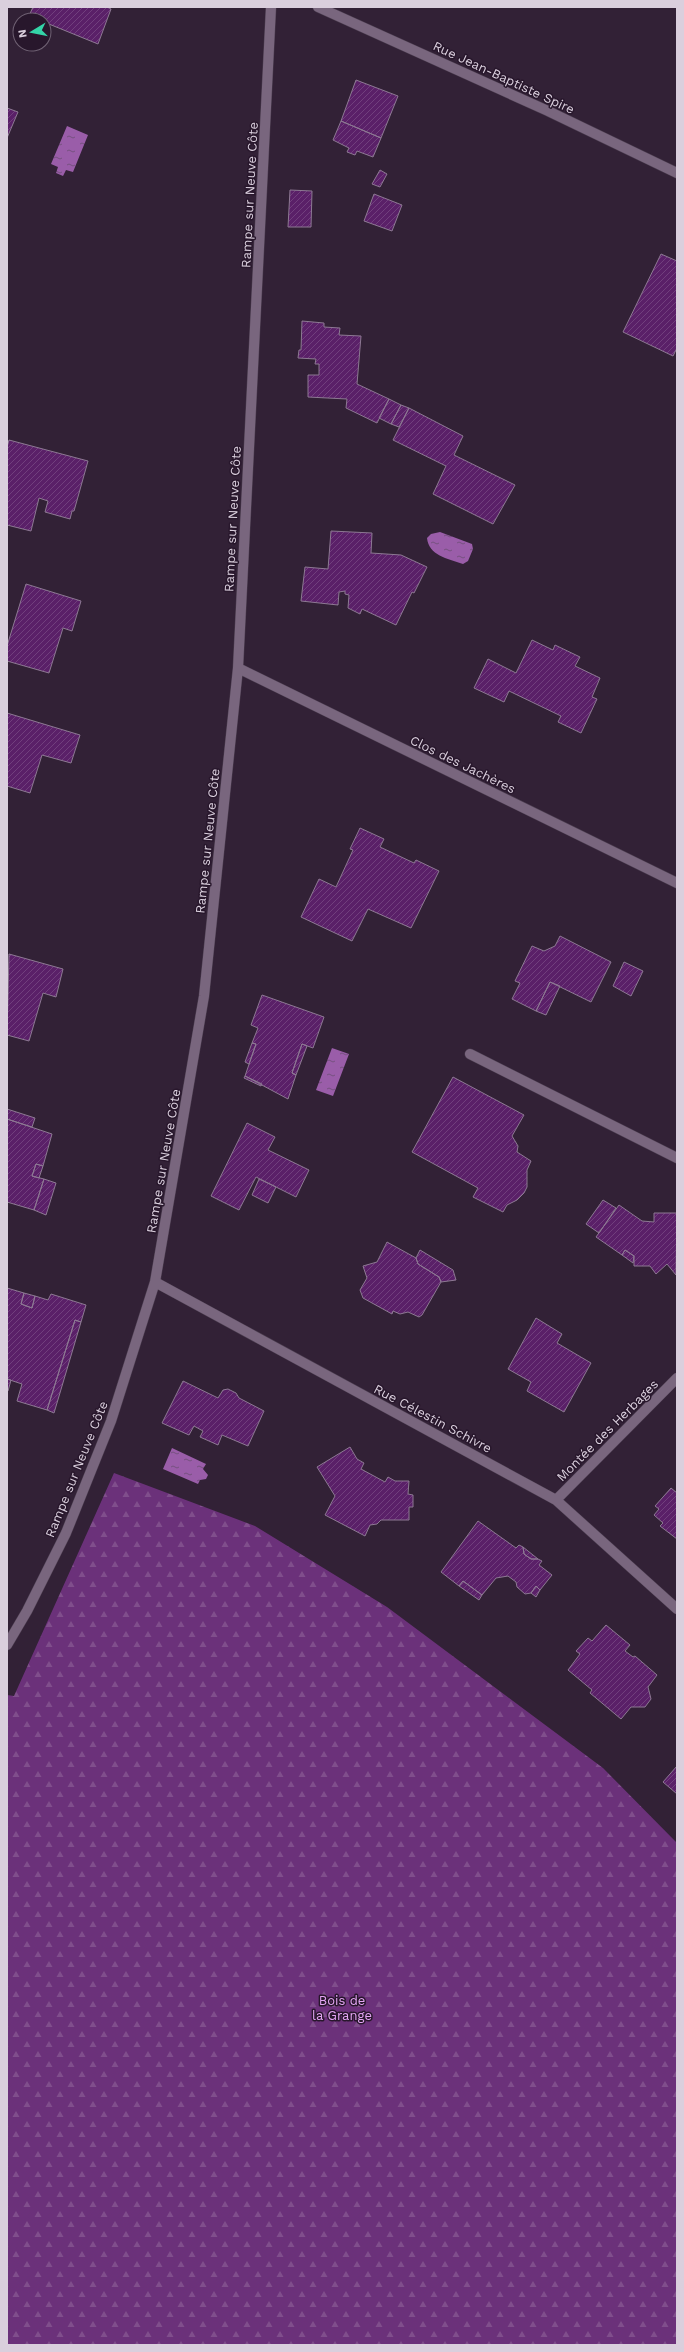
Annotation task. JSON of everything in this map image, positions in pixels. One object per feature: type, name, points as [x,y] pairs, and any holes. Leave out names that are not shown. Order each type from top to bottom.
[{"type":"street","name":"Rampe sur Neuve Côte","points":[[7,1645],[27,1611],[68,1526],[111,1421],[155,1282],[204,996],[238,668],[271,7]]},
{"type":"street","name":"Rue Jean-Baptiste Spire","points":[[318,7],[333,10],[677,173]]},
{"type":"street","name":"Clos des Jachères","points":[[238,668],[677,883]]},
{"type":"street","points":[[470,1054],[677,1158]]},
{"type":"street","name":"Rue Célestin Schivre","points":[[155,1282],[556,1500],[677,1609]]},
{"type":"street","name":"Montée des Herbages","points":[[556,1500],[677,1378]]},
{"type":"green space","name":"Bois de la Grange","points":[[114,1473],[255,1526],[387,1607],[603,1768],[677,1843],[677,2345],[7,2345],[7,1695],[14,1696]]},
{"type":"water","points":[[67,126],[88,135],[73,172],[66,170],[63,176],[56,173],[58,167],[51,164]]},
{"type":"water","points":[[440,532],[472,544],[473,549],[468,561],[463,564],[440,556],[431,549],[427,538],[431,534]]},
{"type":"water","points":[[332,1048],[349,1054],[333,1096],[316,1090]]},
{"type":"water","points":[[172,1448],[206,1464],[203,1469],[208,1475],[206,1479],[200,1480],[198,1484],[163,1469]]},
{"type":"building","points":[[33,7],[107,7],[111,9],[98,44],[52,25],[52,12],[31,12]]},
{"type":"building","points":[[356,80],[398,96],[381,138],[341,121]]},
{"type":"building","points":[[7,108],[18,112],[7,138]]},
{"type":"building","points":[[341,121],[381,138],[373,157],[357,151],[355,155],[347,152],[349,148],[333,140]]},
{"type":"building","points":[[380,170],[387,174],[380,187],[372,184]]},
{"type":"building","points":[[290,190],[312,191],[311,227],[288,227]]},
{"type":"building","points":[[374,194],[402,205],[392,231],[364,221]]},
{"type":"building","points":[[661,254],[677,261],[677,348],[673,356],[623,332]]},
{"type":"building","points":[[302,321],[324,323],[324,327],[340,328],[339,335],[361,336],[357,384],[389,399],[377,423],[346,408],[347,399],[308,397],[308,375],[319,375],[319,364],[315,364],[316,359],[298,358],[299,350],[301,350]]},
{"type":"building","points":[[389,399],[401,405],[391,424],[379,418]]},
{"type":"building","points":[[401,405],[409,408],[399,427],[391,424]]},
{"type":"building","points":[[409,408],[463,436],[454,455],[515,485],[493,524],[433,494],[446,466],[393,440]]},
{"type":"building","points":[[9,440],[88,461],[74,511],[72,511],[70,519],[45,512],[48,501],[39,498],[31,531],[7,525],[7,447]]},
{"type":"building","points":[[331,531],[372,533],[371,553],[401,555],[427,567],[414,593],[412,592],[396,625],[362,609],[360,614],[348,608],[349,595],[345,594],[345,591],[339,592],[338,605],[301,601],[305,567],[328,569]]},
{"type":"building","points":[[26,584],[81,601],[72,631],[63,628],[49,673],[7,661],[7,646]]},
{"type":"building","points":[[532,640],[553,650],[555,645],[580,657],[575,666],[600,678],[592,697],[597,699],[581,733],[558,722],[561,716],[509,691],[504,702],[474,688],[488,659],[516,673]]},
{"type":"building","points":[[7,713],[80,735],[71,763],[42,755],[30,793],[7,786]]},
{"type":"building","points":[[360,828],[384,839],[380,847],[414,863],[416,860],[439,871],[411,928],[368,909],[352,941],[301,917],[319,879],[336,887],[353,850],[350,849]]},
{"type":"building","points":[[560,936],[611,962],[591,1002],[550,982],[536,1011],[512,999],[520,983],[515,981],[532,946],[544,951],[555,946]]},
{"type":"building","points":[[9,954],[63,969],[56,997],[43,993],[29,1041],[7,1035]]},
{"type":"building","points":[[624,962],[643,971],[631,996],[613,986]]},
{"type":"building","points":[[550,982],[560,986],[546,1015],[536,1011]]},
{"type":"building","points":[[262,995],[324,1017],[313,1048],[302,1044],[292,1073],[296,1075],[288,1099],[245,1076],[256,1044],[252,1043],[258,1028],[251,1025]]},
{"type":"building","points":[[252,1043],[256,1044],[249,1064],[245,1062]]},
{"type":"building","points":[[302,1044],[307,1046],[296,1075],[292,1073]]},
{"type":"building","points":[[245,1076],[262,1084],[261,1086],[244,1078]]},
{"type":"building","points":[[453,1077],[524,1115],[512,1136],[518,1146],[517,1152],[531,1161],[527,1170],[527,1187],[524,1193],[517,1200],[507,1205],[503,1212],[473,1197],[478,1188],[412,1152]]},
{"type":"building","points":[[7,1109],[35,1118],[32,1127],[7,1119]]},
{"type":"building","points":[[7,1119],[52,1134],[43,1166],[36,1164],[32,1176],[44,1179],[34,1210],[7,1202]]},
{"type":"building","points":[[247,1123],[275,1137],[268,1150],[309,1170],[296,1197],[256,1177],[239,1210],[211,1196]]},
{"type":"building","points":[[36,1164],[43,1166],[39,1178],[32,1176]]},
{"type":"building","points":[[44,1179],[56,1183],[46,1215],[34,1210]]},
{"type":"building","points":[[259,1179],[276,1187],[268,1203],[252,1195]]},
{"type":"building","points":[[603,1200],[616,1208],[599,1233],[586,1224]]},
{"type":"building","points":[[619,1205],[642,1221],[654,1222],[654,1213],[677,1213],[676,1275],[667,1264],[656,1274],[650,1266],[634,1266],[634,1256],[625,1250],[622,1255],[596,1237]]},
{"type":"building","points":[[387,1242],[416,1258],[418,1264],[439,1277],[441,1282],[422,1315],[419,1317],[408,1312],[400,1314],[393,1311],[392,1314],[363,1298],[360,1290],[367,1278],[363,1266],[377,1262]]},
{"type":"building","points":[[420,1250],[453,1270],[456,1280],[441,1282],[439,1277],[418,1264],[416,1258]]},
{"type":"building","points":[[625,1250],[634,1256],[633,1263],[622,1255]]},
{"type":"building","points":[[7,1288],[24,1293],[21,1304],[32,1308],[35,1296],[48,1300],[51,1294],[86,1305],[81,1322],[75,1320],[47,1410],[17,1401],[22,1384],[7,1379]]},
{"type":"building","points":[[24,1293],[35,1296],[32,1308],[21,1304]]},
{"type":"building","points":[[536,1318],[562,1334],[557,1343],[591,1363],[564,1412],[527,1391],[531,1382],[508,1369]]},
{"type":"building","points":[[75,1320],[81,1322],[54,1413],[47,1410]]},
{"type":"building","points":[[7,1379],[11,1380],[8,1391],[7,1391]]},
{"type":"building","points":[[183,1381],[218,1398],[223,1390],[228,1389],[236,1393],[239,1398],[264,1411],[248,1446],[222,1435],[218,1445],[200,1437],[203,1431],[194,1426],[189,1435],[162,1423]]},
{"type":"building","points":[[350,1447],[357,1459],[364,1463],[361,1469],[385,1482],[388,1477],[395,1481],[409,1481],[408,1494],[413,1495],[413,1507],[409,1507],[409,1520],[381,1520],[377,1524],[370,1525],[365,1536],[325,1515],[335,1496],[317,1467]]},
{"type":"building","points":[[671,1488],[677,1493],[677,1539],[660,1526],[663,1523],[654,1515],[659,1509],[655,1506]]},
{"type":"building","points":[[478,1521],[516,1548],[519,1545],[523,1547],[524,1554],[531,1559],[538,1559],[542,1561],[539,1565],[552,1575],[540,1590],[536,1586],[531,1593],[525,1594],[517,1587],[516,1582],[508,1576],[496,1578],[482,1595],[463,1581],[459,1586],[441,1572]]},
{"type":"building","points":[[523,1547],[538,1559],[531,1559],[524,1554]]},
{"type":"building","points":[[463,1581],[482,1595],[479,1600],[459,1586]]},
{"type":"building","points":[[536,1586],[540,1590],[536,1597],[531,1593]]},
{"type":"building","points":[[606,1625],[630,1645],[625,1651],[633,1657],[635,1656],[657,1675],[648,1687],[651,1699],[645,1707],[631,1707],[621,1719],[590,1693],[592,1690],[568,1670],[580,1654],[576,1651],[588,1638],[592,1641]]},
{"type":"building","points":[[677,1766],[677,1794],[663,1782]]}]
